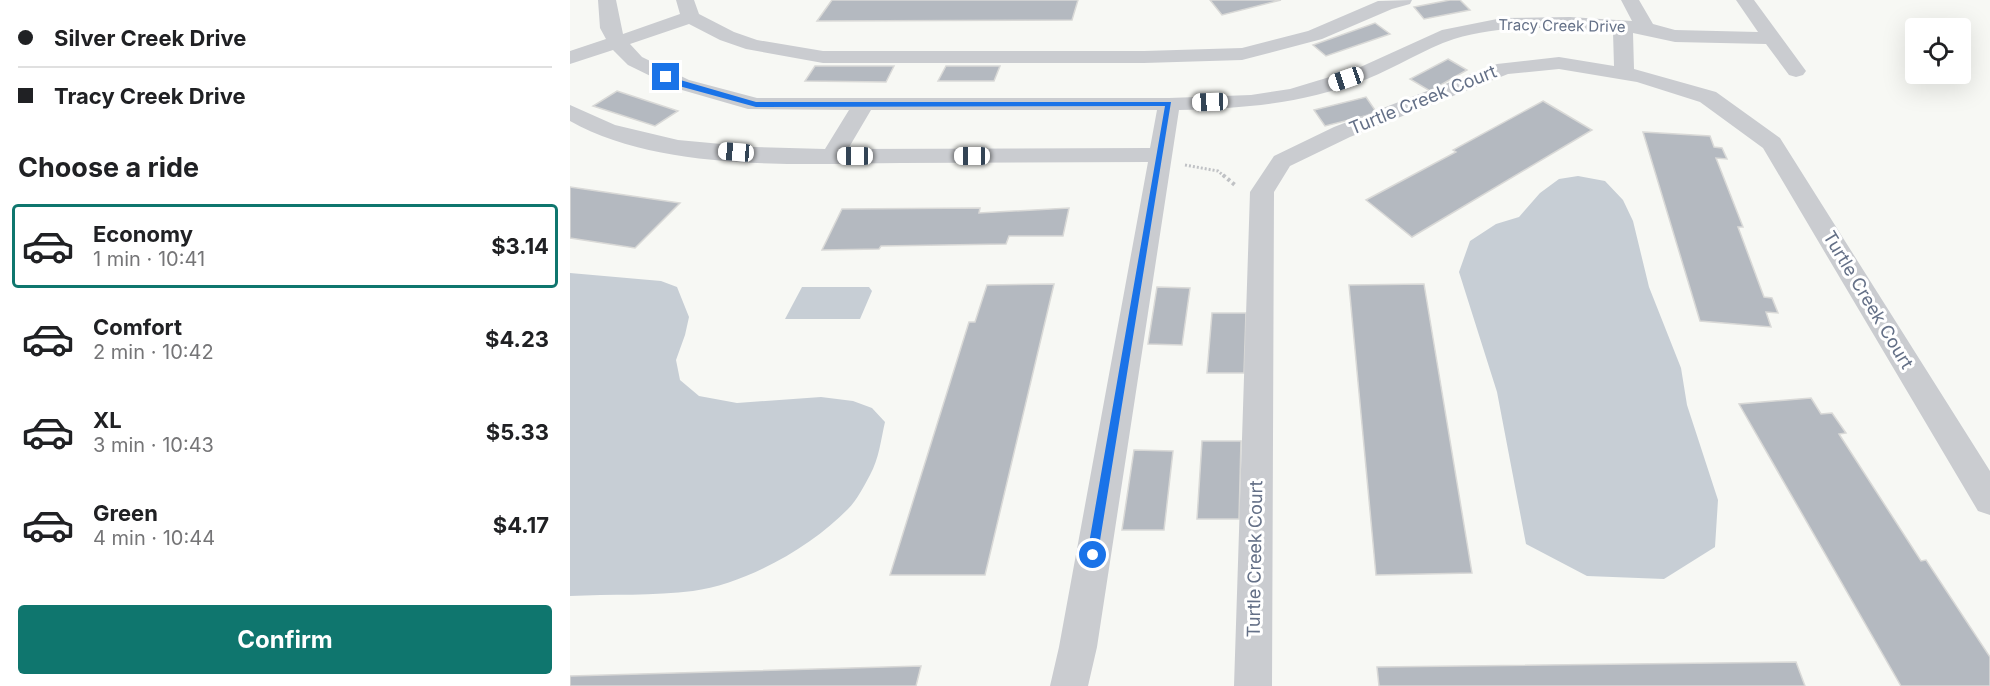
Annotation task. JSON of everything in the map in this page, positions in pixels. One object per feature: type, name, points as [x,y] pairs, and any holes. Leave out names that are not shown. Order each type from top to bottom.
[{"type":"street","name":"Tracy Creek Drive","points":[[607,0],[610,28],[617,42],[635,61],[682,84],[756,104],[1169,104],[1251,101],[1290,95],[1363,73],[1449,34],[1475,28],[1533,23],[1645,28],[1675,36],[1773,38]]},
{"type":"street","points":[[570,58],[617,42],[687,9],[727,36],[753,45],[823,57],[1200,57],[1242,54],[1279,46],[1314,35],[1403,0]]},
{"type":"street","points":[[1630,0],[1645,28]]},
{"type":"street","points":[[1745,0],[1796,71]]},
{"type":"street","name":"Tracy Creek Drive","points":[[1645,28],[1666,19],[1759,19]]},
{"type":"street","points":[[1623,27],[1624,74]]},
{"type":"street","name":"Turtle Creek Court","points":[[1253,686],[1262,192],[1282,161],[1342,132],[1504,68],[1559,63],[1624,74],[1708,97],[1772,143],[1990,500]]},
{"type":"street","points":[[832,156],[864,104]]},
{"type":"street","points":[[1069,686],[1080,635],[1169,104]]},
{"type":"street","points":[[570,112],[605,129],[642,140],[696,149],[746,153],[1159,159]]},
{"type":"path","points":[[1159,159],[1218,171],[1242,188],[1262,192]]},
{"type":"shaded area","points":[[1578,176],[1605,181],[1623,200],[1633,221],[1649,287],[1681,368],[1687,405],[1718,500],[1715,547],[1664,579],[1587,576],[1526,544],[1497,392],[1459,272],[1470,241],[1496,224],[1519,217],[1540,193],[1559,179]]},
{"type":"shaded area","points":[[570,273],[661,281],[677,287],[689,317],[676,360],[680,380],[699,396],[737,403],[821,397],[853,401],[872,408],[885,422],[878,456],[860,493],[851,505],[833,523],[797,550],[777,562],[734,581],[678,593],[570,596]]},
{"type":"shaded area","points":[[802,287],[869,287],[872,291],[860,319],[785,319]]},
{"type":"building","points":[[832,0],[1078,0],[1072,20],[817,21]]},
{"type":"building","points":[[1210,0],[1281,0],[1222,15]]},
{"type":"building","points":[[1460,0],[1470,10],[1424,19],[1414,7]]},
{"type":"building","points":[[1375,23],[1390,34],[1326,56],[1313,45]]},
{"type":"building","points":[[1448,59],[1467,70],[1430,91],[1410,79]]},
{"type":"building","points":[[815,66],[894,66],[886,82],[805,81]]},
{"type":"building","points":[[946,66],[1000,66],[994,81],[938,81]]},
{"type":"building","points":[[617,91],[678,111],[655,126],[593,106]]},
{"type":"building","points":[[1366,97],[1377,113],[1325,126],[1314,110]]},
{"type":"building","points":[[1543,101],[1592,130],[1412,237],[1366,200],[1456,152],[1453,150]]},
{"type":"building","points":[[1643,132],[1710,136],[1714,147],[1722,148],[1727,159],[1716,158],[1743,227],[1738,227],[1764,297],[1772,298],[1778,313],[1766,312],[1771,327],[1700,321]]},
{"type":"building","points":[[570,187],[680,203],[635,248],[570,238]]},
{"type":"building","points":[[980,208],[979,213],[1069,208],[1063,236],[1009,236],[1006,244],[881,246],[879,249],[822,250],[842,209]]},
{"type":"building","points":[[1054,284],[985,575],[890,575],[969,322],[975,322],[987,285]]},
{"type":"building","points":[[1424,284],[1472,573],[1376,575],[1349,285]]},
{"type":"building","points":[[1157,287],[1190,288],[1182,345],[1148,344]]},
{"type":"building","points":[[1212,313],[1246,313],[1244,373],[1207,373]]},
{"type":"building","points":[[1811,398],[1821,414],[1832,413],[1846,433],[1839,434],[1921,561],[1926,560],[1990,657],[1990,686],[1901,686],[1739,404]]},
{"type":"building","points":[[1202,441],[1241,441],[1239,519],[1197,519]]},
{"type":"building","points":[[1134,450],[1173,451],[1164,530],[1122,530]]},
{"type":"building","points":[[1796,662],[1805,686],[1379,686],[1377,667]]},
{"type":"building","points":[[921,666],[916,686],[570,686],[570,676]]},
{"type":"route","points":[[666,77],[682,84],[756,104],[1169,104],[1093,555]]}]
